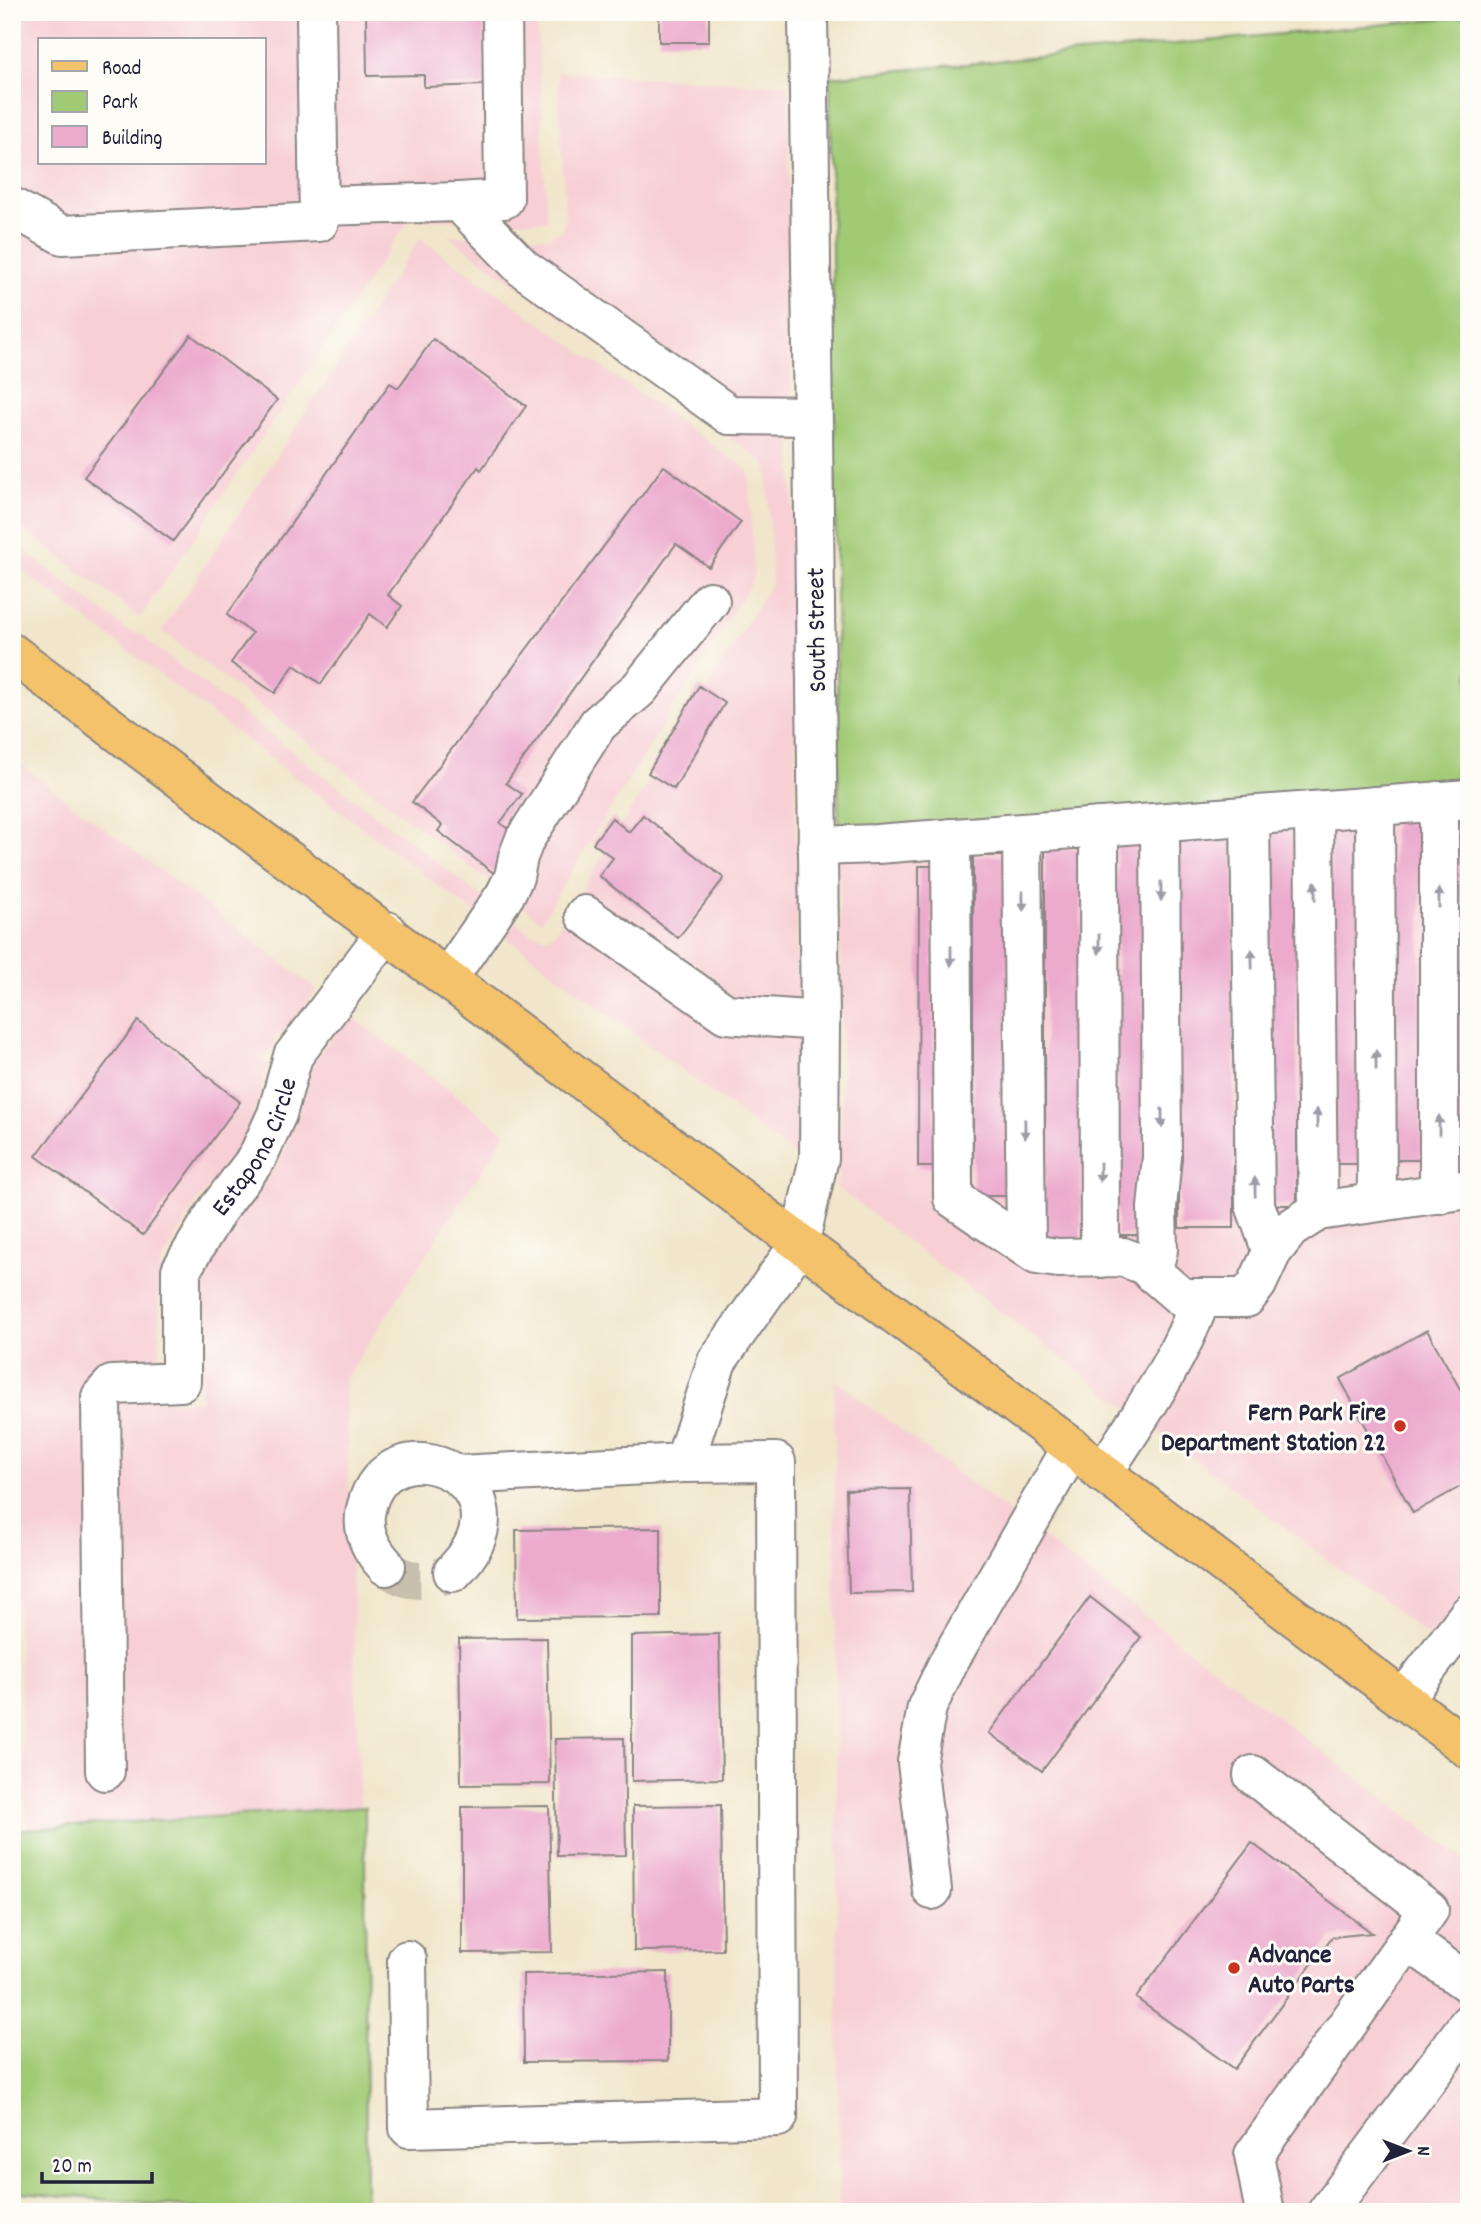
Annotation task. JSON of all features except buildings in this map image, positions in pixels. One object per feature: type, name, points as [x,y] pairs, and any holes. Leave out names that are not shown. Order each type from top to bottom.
[{"type":"main road","points":[[12,653],[387,931],[1469,1749]]},
{"type":"street","points":[[12,207],[62,235],[320,222],[316,12]]},
{"type":"street","points":[[320,206],[504,199],[502,12]]},
{"type":"street","name":"South Street","points":[[799,1245],[819,1158],[820,1021],[808,12]]},
{"type":"street","points":[[459,202],[523,268],[729,415],[812,416]]},
{"type":"street","points":[[448,978],[505,895],[514,877],[525,839],[598,724],[639,688],[710,601]]},
{"type":"street","points":[[817,846],[877,844],[951,838],[1098,827],[1160,823],[1454,800],[1454,1191],[1318,1211],[1290,1229],[1272,1252],[1257,1284],[1246,1298],[1182,1298],[1144,1265],[1123,1257],[1058,1258],[1037,1255],[953,1198],[951,838]]},
{"type":"street","points":[[1375,806],[1377,1202]]},
{"type":"street","points":[[1314,811],[1318,1211]]},
{"type":"street","points":[[1250,816],[1255,1205],[1272,1252]]},
{"type":"street","points":[[1152,1273],[1158,1250],[1157,1208],[1162,1157],[1160,823]]},
{"type":"street","points":[[1098,827],[1100,1258]]},
{"type":"street","points":[[1022,833],[1026,1247]]},
{"type":"street","points":[[585,915],[726,1014],[820,1021]]},
{"type":"street","name":"Estapona Circle","points":[[105,1771],[101,1397],[112,1385],[181,1382],[181,1270],[218,1209],[257,1158],[277,1114],[293,1056],[387,931]]},
{"type":"street","points":[[684,1463],[717,1361],[799,1245]]},
{"type":"street","points":[[1103,1473],[1166,1375],[1193,1322],[1201,1298]]},
{"type":"street","points":[[932,1891],[917,1762],[927,1707],[949,1661],[1072,1447]]},
{"type":"street","points":[[386,1566],[374,1554],[366,1536],[364,1516],[368,1497],[379,1480],[395,1468],[428,1462],[459,1475],[472,1490],[479,1509],[480,1529],[473,1548],[453,1572]]},
{"type":"street","points":[[407,1960],[409,2128],[778,2117],[776,1462],[684,1463],[459,1475]]},
{"type":"street","points":[[1403,1700],[1469,1614]]},
{"type":"street","points":[[1252,1774],[1429,1910],[1254,2155],[1265,2212]]},
{"type":"street","points":[[1407,1940],[1469,1984]]},
{"type":"street","points":[[1327,2212],[1462,2045]]},
{"type":"shaded area","points":[[12,12],[537,12],[547,221],[409,220],[140,618],[12,520]]},
{"type":"shaded area","points":[[558,72],[788,85],[799,1097],[797,1157],[12,563],[12,541],[128,631],[144,635],[150,643],[530,933],[545,936],[558,928],[770,586],[772,577],[767,470],[764,462],[448,236],[547,237],[562,230],[565,220]]},
{"type":"shaded area","points":[[420,238],[749,471],[754,578],[541,921],[162,631]]},
{"type":"shaded area","points":[[12,758],[317,989],[283,1034],[277,1033],[272,1048],[263,1061],[268,1064],[256,1108],[238,1149],[199,1200],[162,1261],[159,1401],[201,1401],[203,1275],[236,1219],[277,1165],[297,1119],[313,1063],[349,1014],[506,1133],[345,1379],[360,1807],[27,1830],[12,1491]]},
{"type":"shaded area","points":[[1469,782],[1469,1667],[836,1187],[842,1098],[839,844]]},
{"type":"shaded area","points":[[834,1379],[1469,1863],[1469,2212],[839,2212]]},
{"type":"green space","points":[[1469,16],[1469,782],[839,844],[830,77]]},
{"type":"green space","points":[[365,1807],[366,2212],[235,2212],[12,2191],[12,1830]]},
{"type":"tunnel","points":[[386,1566],[402,1576],[418,1580],[453,1572]]},
{"type":"place","name":"Fern Park Fire Department Station 22","points":[[1400,1426]]},
{"type":"place","name":"Advance Auto Parts","points":[[1234,1968]]}]
